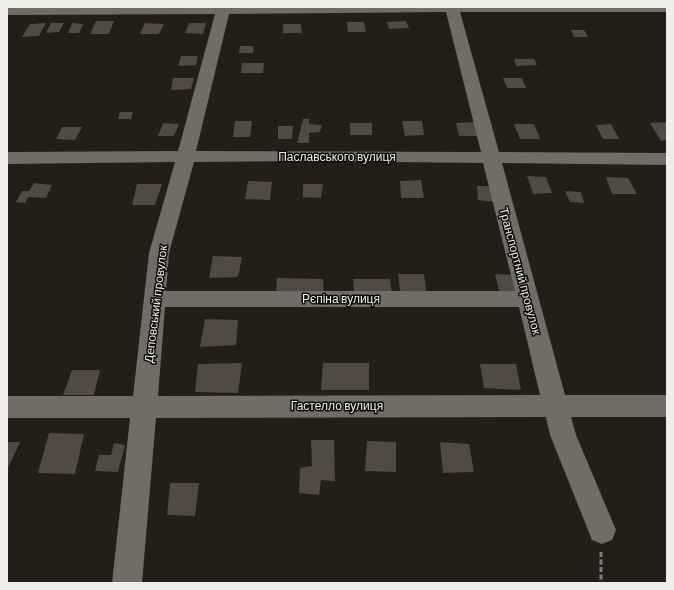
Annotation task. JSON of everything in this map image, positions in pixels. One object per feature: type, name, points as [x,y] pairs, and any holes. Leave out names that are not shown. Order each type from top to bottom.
[{"type":"street","points":[[7,11],[452,7],[667,8]]},
{"type":"street","name":"Транспортний провулок","points":[[452,7],[563,435],[602,530]]},
{"type":"street","name":"Деповський провулок","points":[[127,583],[159,253],[186,157],[223,9]]},
{"type":"street","name":"Паславського вулиця","points":[[7,158],[186,157],[667,159]]},
{"type":"street","name":"Рєпіна вулиця","points":[[155,299],[528,300]]},
{"type":"street","name":"Гастелло вулиця","points":[[7,407],[667,406]]},
{"type":"path","points":[[601,583],[602,530]]},
{"type":"building","points":[[96,21],[114,21],[109,34],[90,34]]},
{"type":"building","points":[[406,21],[409,28],[389,29],[387,22]]},
{"type":"building","points":[[347,22],[364,22],[366,32],[348,32]]},
{"type":"building","points":[[46,23],[39,36],[22,37],[30,24]]},
{"type":"building","points":[[51,23],[64,23],[59,32],[46,33]]},
{"type":"building","points":[[72,23],[83,24],[79,33],[68,33]]},
{"type":"building","points":[[145,23],[164,24],[159,34],[140,34]]},
{"type":"building","points":[[189,23],[206,23],[203,34],[185,33]]},
{"type":"building","points":[[283,24],[301,24],[302,33],[283,33]]},
{"type":"building","points":[[571,30],[584,30],[588,37],[574,37]]},
{"type":"building","points":[[240,46],[254,46],[253,53],[239,53]]},
{"type":"building","points":[[181,56],[198,56],[196,65],[178,66]]},
{"type":"building","points":[[514,59],[534,59],[537,65],[516,66]]},
{"type":"building","points":[[242,63],[264,63],[263,73],[241,73]]},
{"type":"building","points":[[173,78],[194,78],[191,89],[171,90]]},
{"type":"building","points":[[503,78],[522,78],[526,88],[507,88]]},
{"type":"building","points":[[120,112],[133,112],[131,119],[118,119]]},
{"type":"building","points":[[303,119],[309,119],[309,124],[322,125],[320,132],[309,133],[309,143],[297,143]]},
{"type":"building","points":[[235,121],[252,121],[250,137],[233,137]]},
{"type":"building","points":[[402,121],[422,121],[424,135],[405,136]]},
{"type":"building","points":[[476,122],[478,136],[459,136],[456,123]]},
{"type":"building","points":[[667,122],[667,140],[661,141],[650,123]]},
{"type":"building","points":[[163,123],[179,124],[174,136],[158,136]]},
{"type":"building","points":[[350,123],[372,123],[372,135],[350,135]]},
{"type":"building","points":[[514,124],[534,124],[540,139],[520,139]]},
{"type":"building","points":[[611,124],[619,139],[603,139],[596,125]]},
{"type":"building","points":[[278,126],[293,126],[292,139],[278,139]]},
{"type":"building","points":[[62,127],[82,127],[75,140],[56,139]]},
{"type":"building","points":[[527,176],[546,177],[552,193],[533,194]]},
{"type":"building","points":[[606,177],[628,178],[637,194],[612,194]]},
{"type":"building","points":[[421,180],[424,198],[401,198],[400,181]]},
{"type":"building","points":[[248,181],[272,182],[270,200],[245,199]]},
{"type":"building","points":[[34,183],[52,185],[46,198],[28,197],[25,203],[16,202],[22,191],[29,191]]},
{"type":"building","points":[[137,184],[162,184],[155,205],[132,205]]},
{"type":"building","points":[[303,184],[323,184],[321,198],[303,197]]},
{"type":"building","points":[[477,186],[490,186],[495,202],[478,200]]},
{"type":"building","points":[[565,191],[581,192],[584,203],[570,202]]},
{"type":"building","points":[[213,256],[242,257],[238,277],[209,278]]},
{"type":"building","points":[[398,274],[424,274],[427,295],[401,296]]},
{"type":"building","points":[[495,274],[515,275],[521,295],[500,294]]},
{"type":"building","points":[[277,278],[323,279],[324,295],[276,295]]},
{"type":"building","points":[[353,279],[390,279],[392,295],[354,295]]},
{"type":"building","points":[[205,319],[238,320],[236,345],[200,347]]},
{"type":"building","points":[[242,363],[238,393],[195,392],[198,364]]},
{"type":"building","points":[[323,363],[369,363],[369,390],[321,390]]},
{"type":"building","points":[[480,364],[516,364],[521,390],[484,388]]},
{"type":"building","points":[[72,370],[100,370],[94,395],[63,395]]},
{"type":"building","points":[[49,433],[84,434],[75,474],[38,473]]},
{"type":"building","points":[[311,440],[334,440],[335,481],[321,480],[319,495],[299,493],[300,468],[312,466]]},
{"type":"building","points":[[367,441],[396,442],[396,472],[365,471]]},
{"type":"building","points":[[7,442],[20,442],[7,470]]},
{"type":"building","points":[[440,442],[469,444],[474,472],[443,473]]},
{"type":"building","points":[[114,443],[125,445],[118,472],[95,471],[99,455],[111,455]]},
{"type":"building","points":[[170,483],[199,483],[195,516],[167,515]]}]
